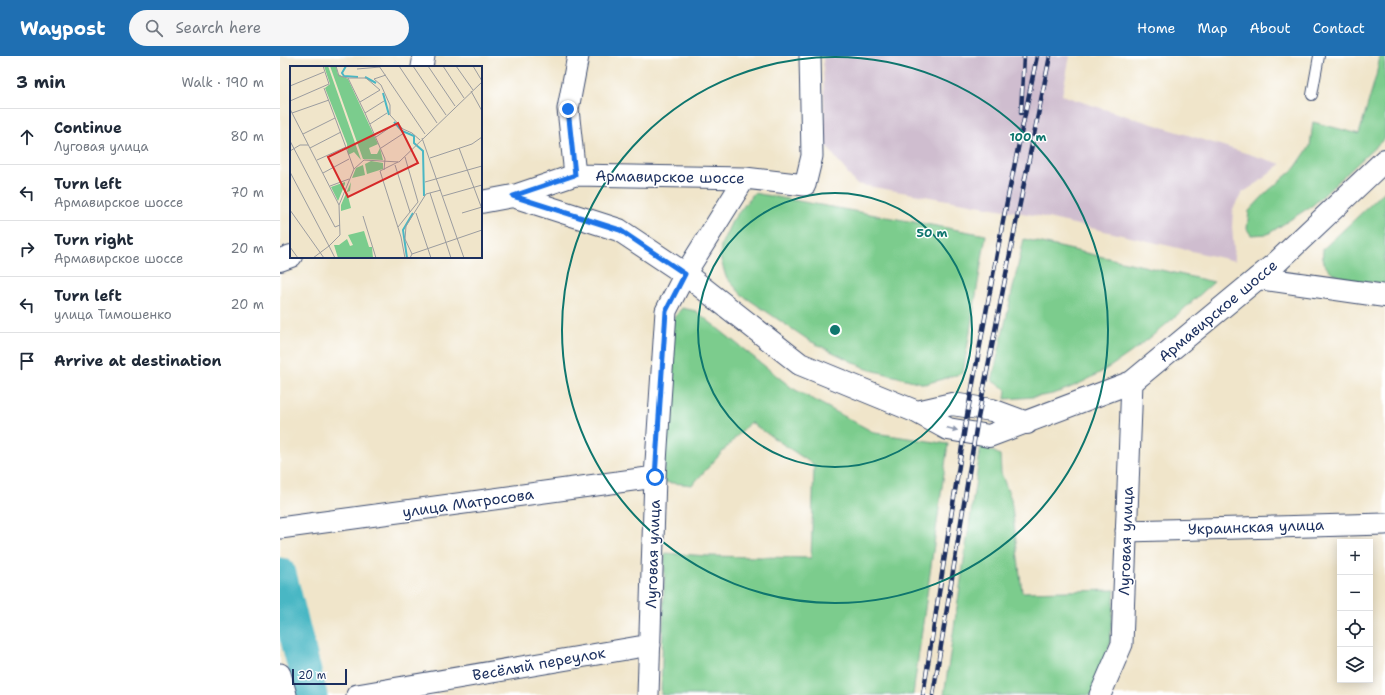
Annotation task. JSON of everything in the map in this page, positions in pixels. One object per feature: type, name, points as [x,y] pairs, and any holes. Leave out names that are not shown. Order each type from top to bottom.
[{"type":"main road","name":"Армавирское шоссе","points":[[482,202],[513,196],[620,230],[685,274],[800,364],[917,412],[948,429],[988,436],[1132,382],[1258,278],[1385,160]]},
{"type":"main road","points":[[280,260],[290,256]]},
{"type":"main road","points":[[1258,278],[1385,296]]},
{"type":"street","points":[[422,66],[424,56]]},
{"type":"street","points":[[575,175],[568,109],[578,56]]},
{"type":"street","name":"Армавирское шоссе","points":[[513,196],[575,175],[746,178],[805,185],[812,156],[810,56]]},
{"type":"street","name":"Луговая улица","points":[[648,695],[655,477],[666,311],[685,274],[746,178]]},
{"type":"street","name":"Луговая улица","points":[[1100,695],[1122,644],[1132,382]]},
{"type":"street","name":"улица Матросова","points":[[280,528],[655,477]]},
{"type":"street","name":"Украинская улица","points":[[1126,531],[1385,524]]},
{"type":"street","name":"Весёлый переулок","points":[[357,695],[650,645]]},
{"type":"street","points":[[280,674],[286,695]]},
{"type":"lane","points":[[1312,95],[1319,56]]},
{"type":"shaded area","points":[[823,56],[1070,56],[1062,95],[1281,164],[1259,182],[1242,193],[1233,209],[1232,227],[1235,261],[1039,216],[856,184],[825,144]]},
{"type":"green space","points":[[1380,56],[1385,56],[1385,138],[1313,205],[1268,234],[1251,235],[1247,229],[1249,211],[1267,192],[1295,168],[1310,146],[1313,122],[1359,134],[1376,76]]},
{"type":"green space","points":[[1385,191],[1385,284],[1349,279],[1332,272],[1326,267],[1323,259],[1323,249]]},
{"type":"green space","points":[[754,193],[986,235],[963,373],[925,384],[867,369],[810,341],[742,295],[726,277],[720,257],[721,245],[732,221]]},
{"type":"green space","points":[[1024,239],[1214,282],[1160,330],[1100,373],[1056,393],[1005,399],[1006,389],[992,381]]},
{"type":"green space","points":[[682,308],[696,311],[792,388],[875,433],[948,444],[913,695],[661,695],[665,553],[708,556],[811,558],[814,465],[750,422],[692,485],[663,482],[673,319]]},
{"type":"green space","points":[[981,445],[1000,455],[1001,473],[1011,499],[1022,592],[1115,590],[1110,644],[1093,695],[944,695]]},
{"type":"waterway","points":[[280,574],[311,695]]},
{"type":"railway","points":[[1021,113],[1024,56]]},
{"type":"railway","points":[[923,695],[966,421],[1003,221],[1037,56]]},
{"type":"railway","points":[[933,695],[977,423],[1050,56]]},
{"type":"route","points":[[568,109],[575,175],[513,196],[620,230],[685,274],[666,311],[655,477]]}]
